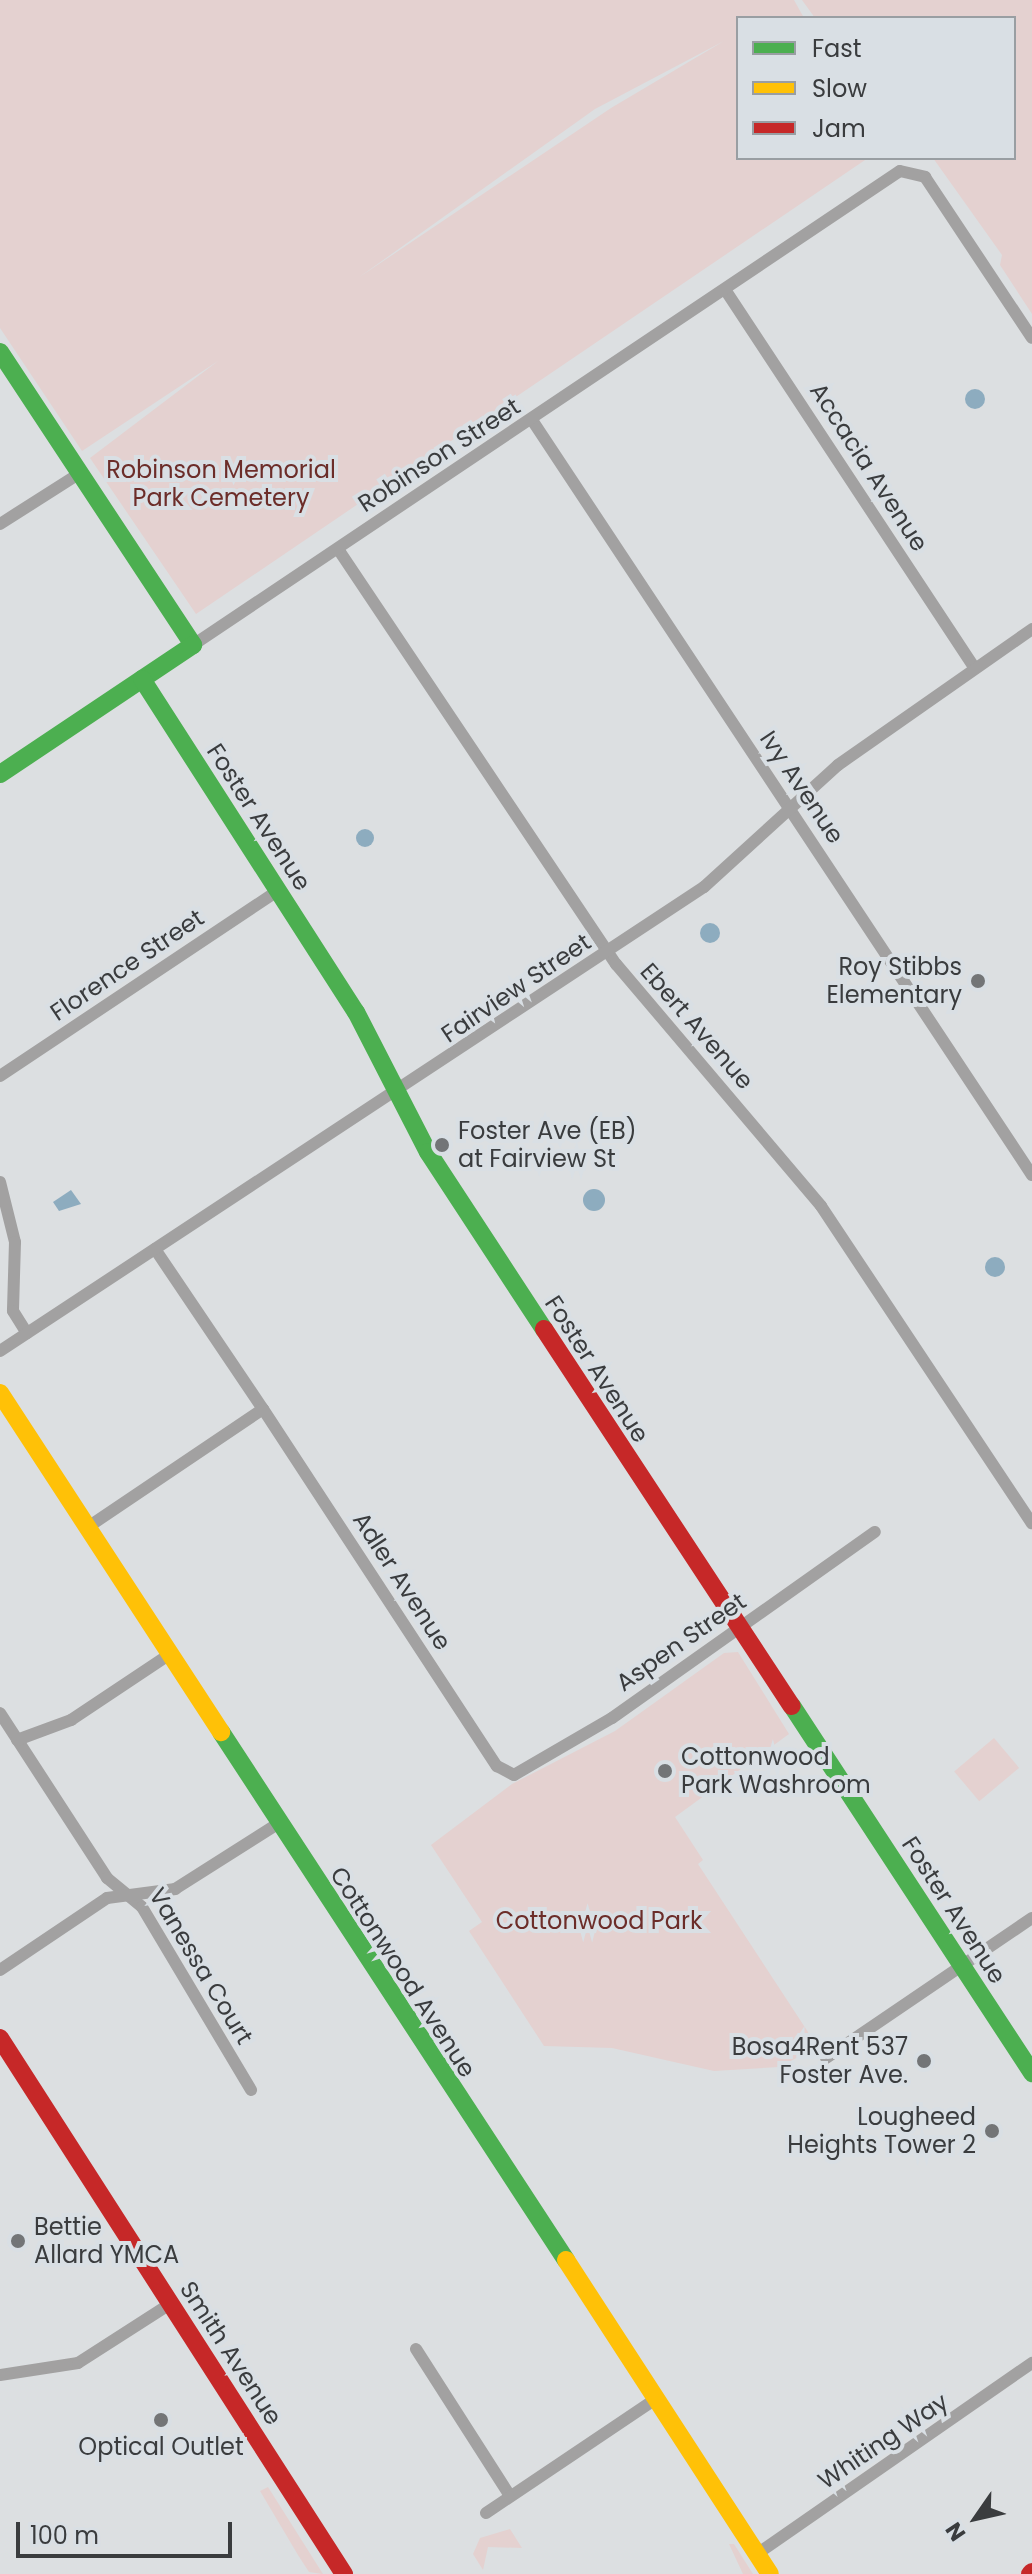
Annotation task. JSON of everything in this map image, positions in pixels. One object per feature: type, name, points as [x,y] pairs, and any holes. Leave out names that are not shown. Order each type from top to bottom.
[{"type":"street","name":"Robinson Street","points":[[0,774],[534,423],[900,171],[925,177],[1032,338]]},
{"type":"street","name":"Accacia Avenue","points":[[726,291],[975,668]]},
{"type":"street","points":[[0,352],[193,645]]},
{"type":"street","name":"Ivy Avenue","points":[[534,423],[1032,1175]]},
{"type":"street","points":[[0,524],[80,473]]},
{"type":"street","name":"Ebert Avenue","points":[[338,549],[608,953],[821,1206],[1032,1523]]},
{"type":"street","name":"Fairview Street","points":[[0,1351],[397,1095],[608,953],[722,873],[838,765],[1032,629]]},
{"type":"street","name":"Foster Avenue","points":[[142,679],[356,1012],[397,1095],[739,1629],[1032,2073]]},
{"type":"street","name":"Florence Street","points":[[0,1076],[277,891]]},
{"type":"street","points":[[0,1182],[15,1242],[11,1300],[27,1333]]},
{"type":"street","name":"Adler Avenue","points":[[155,1249],[507,1774]]},
{"type":"street","name":"Cottonwood Avenue","points":[[0,1393],[651,2402],[770,2574]]},
{"type":"street","points":[[88,1527],[263,1409]]},
{"type":"street","name":"Aspen Street","points":[[507,1774],[520,1774],[612,1718],[875,1532]]},
{"type":"street","points":[[17,1740],[71,1720],[170,1654]]},
{"type":"street","name":"Vanessa Court","points":[[0,1713],[107,1878],[134,1895],[251,2090]]},
{"type":"street","points":[[0,1970],[107,1898],[175,1889],[279,1823]]},
{"type":"street","points":[[826,2058],[1032,1918]]},
{"type":"street","name":"Smith Avenue","points":[[0,2038],[344,2574]]},
{"type":"street","points":[[0,2375],[78,2363],[170,2304]]},
{"type":"street","points":[[416,2349],[510,2496]]},
{"type":"street","name":"Whiting Way","points":[[757,2554],[1032,2364]]},
{"type":"street","points":[[486,2513],[651,2402]]},
{"type":"green space","name":"Robinson Memorial Park Cemetery","points":[[0,0],[794,0],[803,16],[736,16],[736,160],[865,160],[196,614],[90,458],[218,361],[82,451],[0,328]],"holes":[[[724,41],[611,108],[358,278],[595,109]]]},
{"type":"green space","points":[[802,0],[1032,0],[1032,314],[1000,265],[1002,255],[934,160],[1016,160],[1016,16],[814,16]]},
{"type":"green space","name":"Cottonwood Park","points":[[738,1652],[789,1734],[675,1817],[703,1860],[698,1864],[808,2032],[810,2051],[779,2067],[714,2071],[612,2048],[544,2046],[469,1931],[482,1922],[431,1845],[512,1784],[615,1731],[724,1653]]},
{"type":"green space","points":[[994,1738],[1019,1768],[979,1801],[954,1771]]},
{"type":"green space","points":[[268,2487],[323,2574],[309,2572],[298,2555],[260,2491]]},
{"type":"green space","points":[[510,2529],[522,2548],[488,2547],[483,2570],[473,2554],[480,2538]]},
{"type":"green space","points":[[729,2544],[734,2544],[753,2574],[743,2574]]},
{"type":"water","points":[[975,389],[982,392],[985,399],[982,406],[975,409],[968,406],[965,399],[968,392]]},
{"type":"water","points":[[365,829],[374,838],[365,847],[356,838]]},
{"type":"water","points":[[710,923],[717,926],[720,933],[717,940],[710,943],[703,940],[700,933],[703,926]]},
{"type":"water","points":[[594,1189],[602,1192],[605,1200],[602,1208],[594,1211],[586,1208],[583,1200],[586,1192]]},
{"type":"water","points":[[71,1190],[81,1204],[59,1211],[53,1202]]},
{"type":"water","points":[[995,1257],[1002,1260],[1005,1267],[1002,1274],[995,1277],[988,1274],[985,1267],[988,1260]]},
{"type":"traffic: fast","points":[[0,352],[193,645],[0,774]]},
{"type":"traffic: fast","points":[[142,679],[356,1012],[428,1152],[544,1329]]},
{"type":"traffic: fast","points":[[792,1706],[1032,2073]]},
{"type":"traffic: fast","points":[[221,1732],[566,2260]]},
{"type":"traffic: slow","points":[[0,1393],[221,1732]]},
{"type":"traffic: slow","points":[[566,2260],[770,2574]]},
{"type":"traffic: jam","points":[[544,1329],[792,1706]]},
{"type":"traffic: jam","points":[[0,2038],[344,2574]]},
{"type":"place","name":"Roy Stibbs Elementary","points":[[978,981]]},
{"type":"place","name":"Foster Ave (EB) at Fairview St","points":[[442,1145]]},
{"type":"place","name":"Cottonwood Park Washroom","points":[[665,1771]]},
{"type":"place","name":"Bosa4Rent 537 Foster Ave.","points":[[924,2061]]},
{"type":"place","name":"Lougheed Heights Tower 2","points":[[992,2131]]},
{"type":"place","name":"Bettie Allard YMCA","points":[[18,2241]]},
{"type":"place","name":"Optical Outlet","points":[[161,2420]]}]
